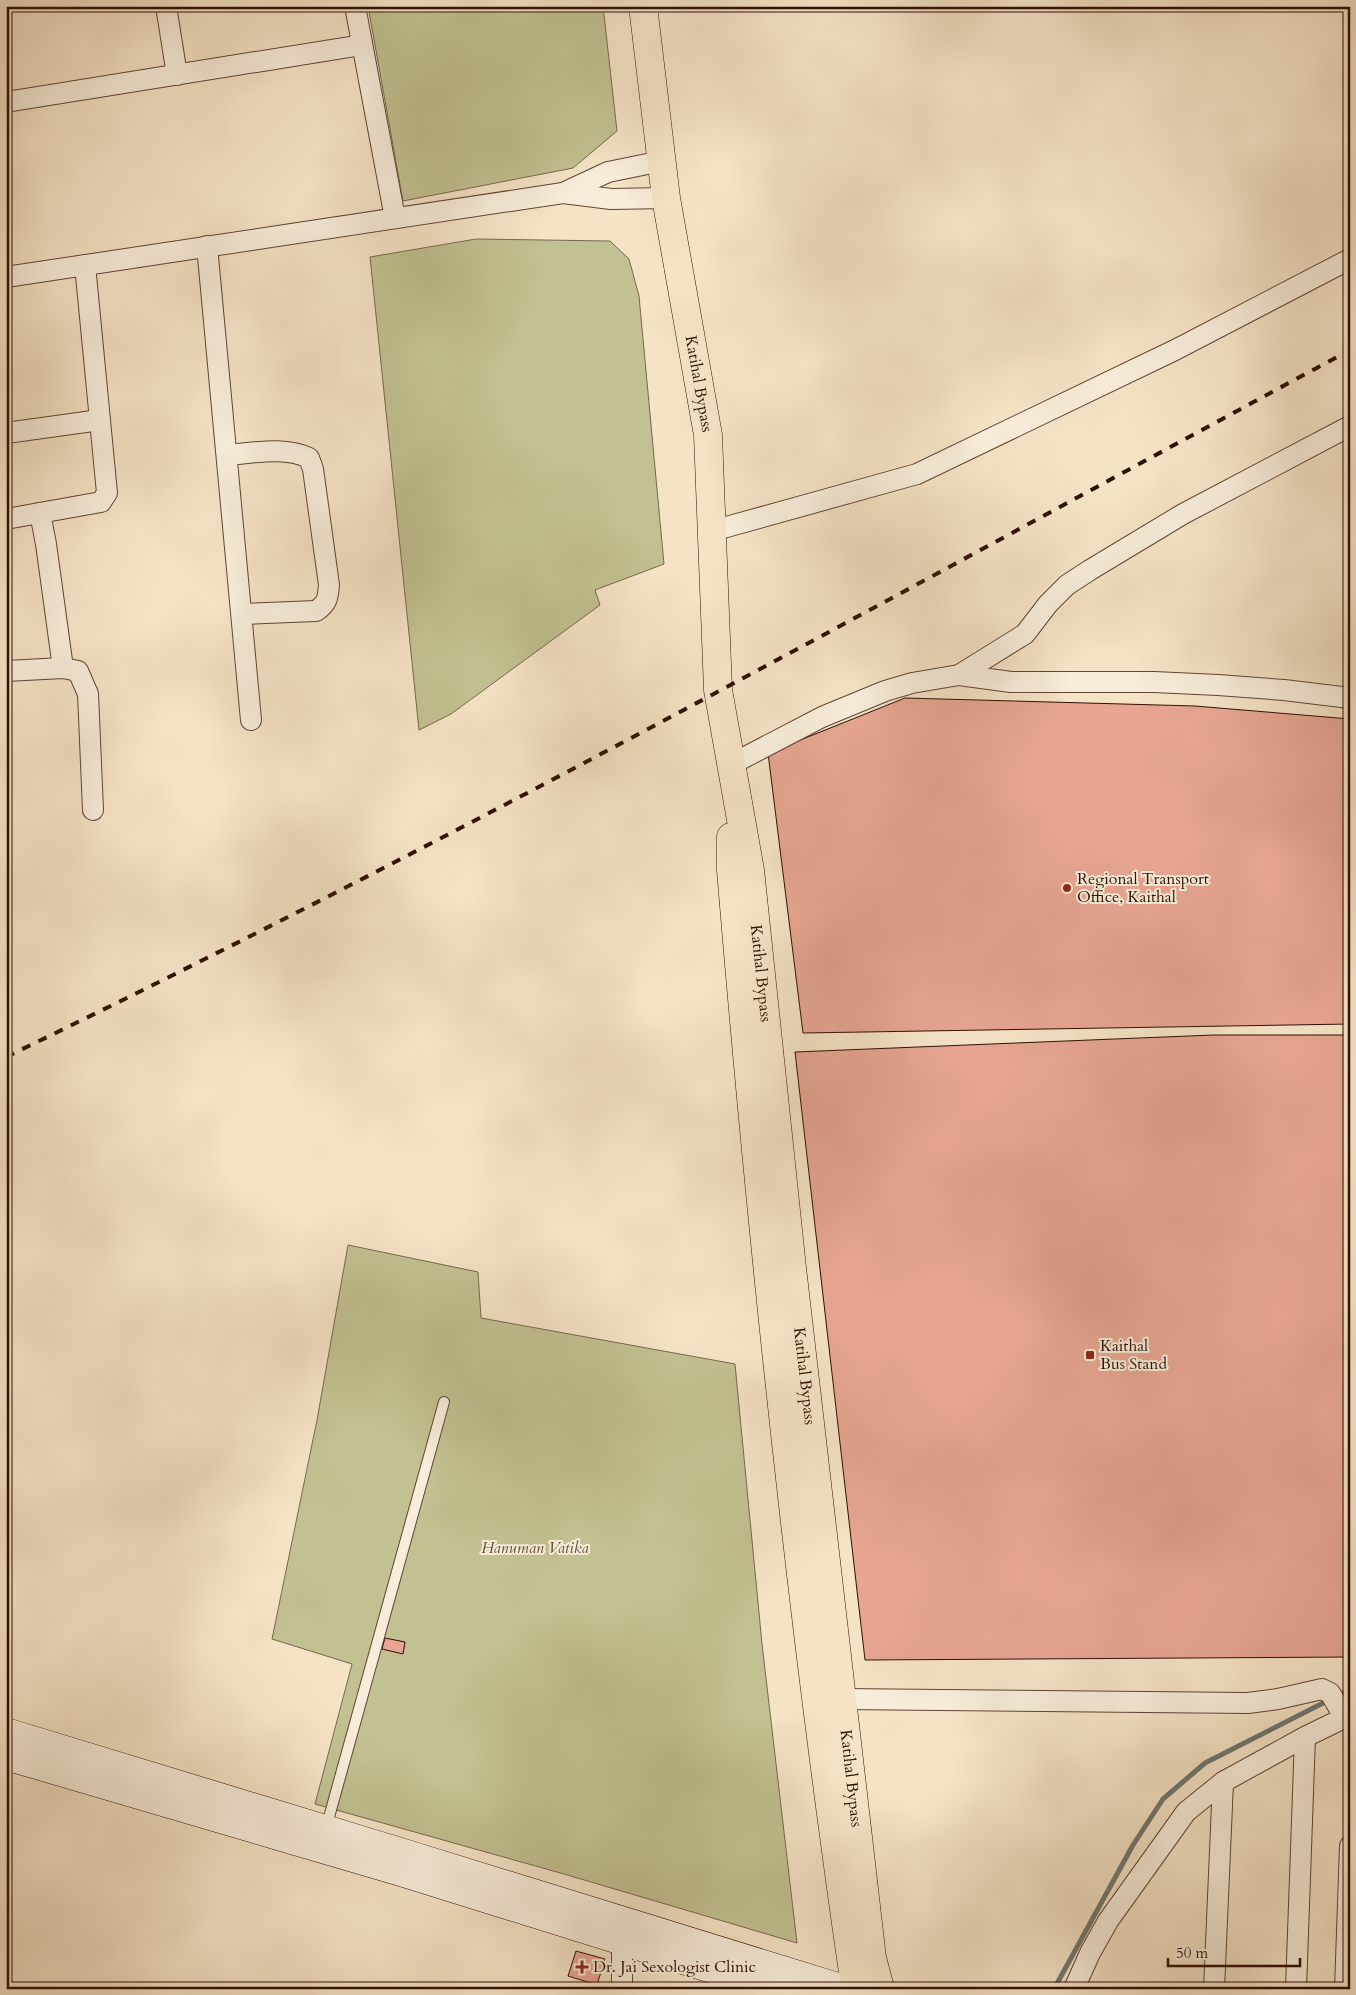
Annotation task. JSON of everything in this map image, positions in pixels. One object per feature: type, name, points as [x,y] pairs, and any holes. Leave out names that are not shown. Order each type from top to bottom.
[{"type":"main road","name":"Katihal Bypass","points":[[644,6],[666,198],[708,435],[718,690],[750,870],[792,1268],[872,1958],[862,1988]]},
{"type":"main road","name":"Katihal Bypass","points":[[730,764],[731,870],[751,1113],[767,1271],[815,1679],[862,1988]]},
{"type":"main road","points":[[6,1732],[862,1988]]},
{"type":"main road","points":[[6,1756],[401,1872],[776,1989]]},
{"type":"street","points":[[166,6],[177,75]]},
{"type":"street","points":[[355,6],[395,218]]},
{"type":"street","points":[[6,102],[362,45]]},
{"type":"street","points":[[563,193],[608,172],[662,161]]},
{"type":"street","points":[[6,277],[563,193],[611,199],[666,198]]},
{"type":"street","points":[[207,246],[251,720]]},
{"type":"street","points":[[712,531],[917,474],[1175,350],[1350,259]]},
{"type":"street","points":[[6,519],[101,502],[107,493],[85,265]]},
{"type":"street","points":[[6,433],[100,420]]},
{"type":"street","points":[[959,675],[1026,634],[1048,604],[1067,585],[1090,570],[1183,514],[1350,426]]},
{"type":"street","points":[[227,454],[297,452],[309,458],[313,469],[329,585],[324,606],[316,611],[242,614]]},
{"type":"street","points":[[40,513],[63,668]]},
{"type":"street","points":[[6,672],[63,668],[78,670],[88,694],[93,810]]},
{"type":"street","points":[[730,764],[822,717],[885,691],[912,683],[959,675],[1011,682],[1154,682],[1218,685],[1350,698]]},
{"type":"street","points":[[842,1699],[1248,1702],[1278,1699],[1322,1689],[1341,1708],[1305,1737],[1223,1782],[1186,1812],[1108,1921],[1090,1953],[1074,1989]]},
{"type":"street","points":[[1296,1989],[1305,1737]]},
{"type":"street","points":[[1214,1989],[1223,1782]]},
{"type":"street","points":[[1345,1989],[1350,1846]]},
{"type":"street","points":[[622,1941],[622,1989]]},
{"type":"lane","points":[[326,1829],[444,1402]]},
{"type":"green space","points":[[368,6],[603,6],[617,131],[573,168],[403,201]]},
{"type":"green space","points":[[476,239],[610,241],[629,259],[639,296],[664,564],[595,590],[600,605],[451,714],[419,730],[370,257]]},
{"type":"green space","name":"Hanuman Vatika","points":[[348,1245],[478,1272],[481,1318],[735,1364],[762,1644],[797,1943],[564,1874],[315,1804],[352,1664],[272,1639],[317,1420]]},
{"type":"building","name":"Regional Transport Office, Kaithal","points":[[905,698],[1195,706],[1350,719],[1350,1024],[803,1033],[768,753]]},
{"type":"building","name":"Kaithal Bus Stand","points":[[1213,1035],[1350,1035],[1350,1657],[865,1660],[795,1052]]},
{"type":"building","points":[[385,1638],[405,1642],[403,1654],[382,1649]]},
{"type":"building","points":[[576,1951],[605,1959],[597,1985],[568,1976]]},
{"type":"waterway","points":[[1337,1696],[1350,1690]]},
{"type":"waterway","points":[[1054,1989],[1133,1845],[1163,1799],[1205,1763],[1329,1700]]},
{"type":"railway","points":[[6,1057],[346,887],[514,800],[1350,350]]},
{"type":"place","name":"Regional Transport Office, Kaithal","points":[[1067,888]]},
{"type":"place","name":"Kaithal Bus Stand","points":[[1090,1355]]},
{"type":"place","name":"Dr. Jai Sexologist Clinic","points":[[582,1967]]}]
